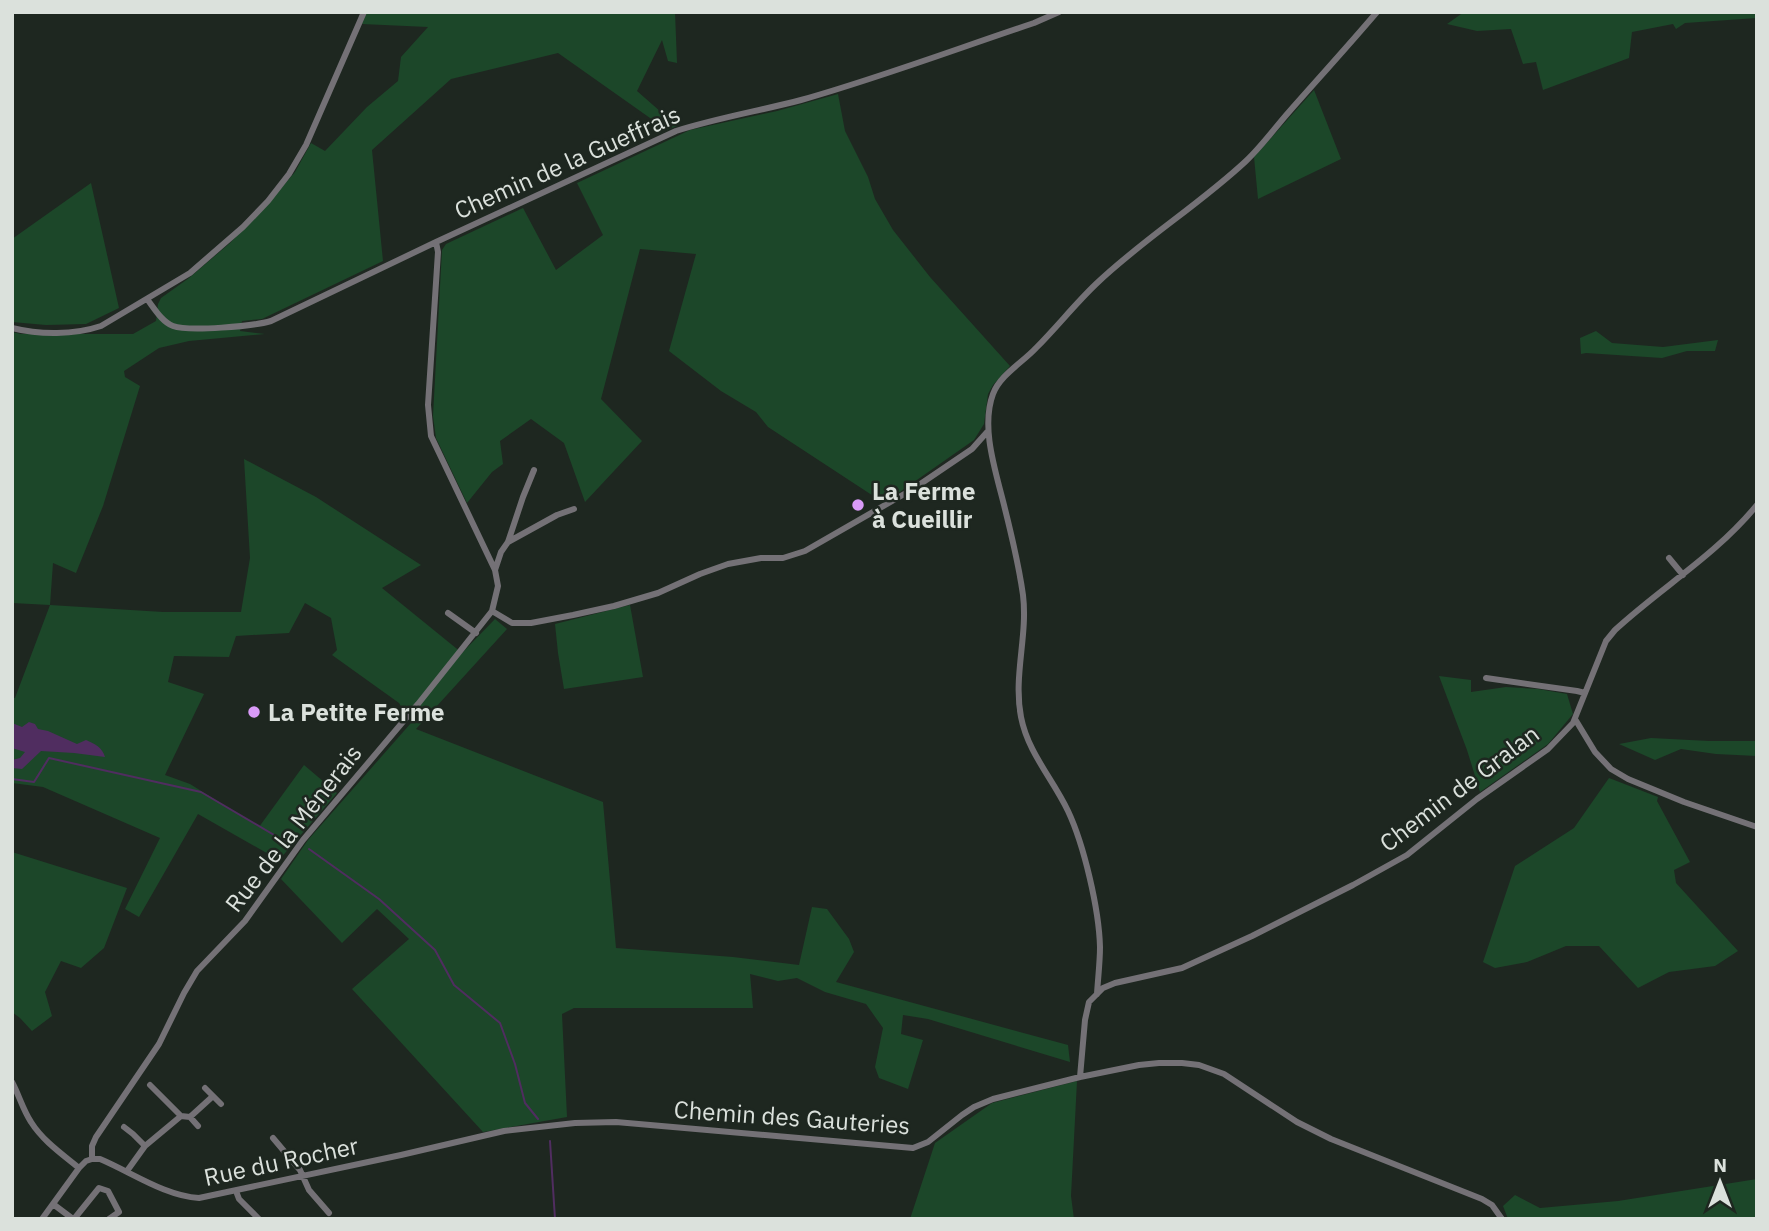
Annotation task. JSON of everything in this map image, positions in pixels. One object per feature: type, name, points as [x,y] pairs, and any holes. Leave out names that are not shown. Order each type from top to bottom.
[{"type":"street","points":[[12,328],[45,332],[88,330],[101,326],[190,273],[243,227],[289,174],[318,120],[364,12]]},
{"type":"street","name":"Chemin de la Gueffrais","points":[[147,299],[164,321],[178,327],[251,326],[271,321],[676,131],[836,89],[1034,23],[1059,12]]},
{"type":"street","points":[[1080,1077],[1085,1020],[1089,1002],[1097,994],[1100,946],[1096,910],[1085,861],[1070,816],[1038,763],[1020,715],[1018,692],[1024,631],[1023,594],[992,456],[988,430],[990,404],[1000,382],[1096,284],[1246,161],[1377,12]]},
{"type":"street","name":"Rue de la Ménerais","points":[[92,1159],[91,1151],[96,1137],[159,1044],[197,971],[245,921],[303,840],[492,611],[498,586],[495,570],[431,436],[428,405],[438,252],[436,242]]},
{"type":"street","points":[[492,611],[512,624],[531,623],[614,606],[657,593],[728,564],[761,558],[790,557],[913,489],[972,449],[988,430]]},
{"type":"street","points":[[495,570],[534,470]]},
{"type":"street","name":"Chemin de Gralan","points":[[1097,994],[1115,983],[1182,968],[1252,936],[1408,855],[1477,799],[1548,749],[1573,723],[1606,641],[1615,630],[1717,547],[1742,524],[1757,505]]},
{"type":"street","points":[[508,542],[557,515],[574,509]]},
{"type":"street","points":[[486,551],[501,552]]},
{"type":"street","points":[[1669,558],[1683,575]]},
{"type":"street","points":[[448,612],[476,633]]},
{"type":"street","points":[[1486,678],[1585,693]]},
{"type":"street","points":[[1575,719],[1595,752],[1611,769],[1628,779],[1684,802],[1757,827]]},
{"type":"street","name":"Chemin des Gauteries","points":[[401,1155],[504,1131],[616,1122],[913,1149],[928,1142],[974,1107],[993,1099],[1080,1077],[1159,1063],[1199,1065],[1213,1069],[1242,1085],[1314,1132],[1482,1199],[1492,1205],[1502,1219]]},
{"type":"street","points":[[12,1082],[37,1130],[47,1142],[79,1168]]},
{"type":"street","points":[[150,1085],[181,1116],[190,1117],[198,1126]]},
{"type":"street","points":[[205,1087],[221,1104]]},
{"type":"street","points":[[190,1117],[212,1097]]},
{"type":"street","points":[[127,1171],[145,1146],[181,1116]]},
{"type":"street","points":[[124,1127],[145,1146]]},
{"type":"street","points":[[273,1138],[292,1160],[309,1190],[329,1213]]},
{"type":"street","name":"Rue du Rocher","points":[[92,1159],[100,1158],[168,1192],[190,1198],[236,1191],[401,1155]]},
{"type":"street","points":[[42,1219],[79,1168],[92,1159]]},
{"type":"street","points":[[53,1204],[74,1219],[99,1188],[108,1191],[119,1212],[109,1219]]},
{"type":"street","points":[[236,1191],[239,1199],[259,1219]]},
{"type":"green space","points":[[367,12],[675,12],[677,63],[668,61],[662,40],[637,91],[677,126],[667,130],[558,53],[451,79],[372,150],[383,261],[262,319],[242,321],[240,331],[265,334],[189,341],[159,348],[124,371],[125,377],[140,386],[103,506],[76,573],[53,563],[50,605],[12,603],[12,332],[133,334],[156,321],[161,298],[230,243],[295,172],[311,143],[325,151],[367,107],[398,81],[401,57],[428,27],[362,24]]},
{"type":"green space","points":[[1464,12],[1757,12],[1757,18],[1685,23],[1676,29],[1673,24],[1632,32],[1629,58],[1543,90],[1536,62],[1523,64],[1511,29],[1477,31],[1447,24]]},
{"type":"green space","points":[[1314,90],[1341,159],[1258,199],[1254,157]]},
{"type":"green space","points":[[838,94],[845,131],[868,177],[875,199],[893,230],[930,277],[1010,366],[988,394],[984,424],[974,440],[884,503],[768,427],[756,412],[721,391],[669,351],[696,254],[640,249],[601,399],[642,441],[585,502],[564,443],[531,419],[500,441],[503,464],[492,472],[467,503],[436,438],[433,416],[442,250],[446,244],[523,208],[556,270],[603,235],[577,183],[690,130],[777,111]]},
{"type":"green space","points":[[91,183],[119,308],[86,324],[12,322],[12,239]]},
{"type":"green space","points":[[1596,331],[1612,343],[1663,347],[1718,340],[1715,351],[1687,351],[1662,358],[1581,354],[1580,338]]},
{"type":"green space","points":[[244,459],[316,497],[421,565],[382,588],[462,653],[495,619],[507,629],[416,729],[603,802],[616,948],[799,965],[812,907],[827,909],[849,939],[854,952],[836,982],[1068,1045],[1070,1062],[928,1019],[903,1015],[901,1034],[923,1040],[908,1089],[879,1078],[875,1067],[883,1028],[866,1004],[825,992],[797,978],[778,981],[750,974],[753,1008],[574,1008],[562,1014],[567,1117],[483,1132],[352,989],[409,939],[377,909],[342,943],[281,879],[308,840],[411,723],[399,703],[332,655],[337,650],[331,618],[305,603],[289,633],[236,636],[229,657],[174,656],[168,682],[204,694],[165,775],[190,784],[259,827],[304,765],[337,793],[279,860],[198,814],[139,917],[125,909],[160,838],[43,787],[12,783],[12,698],[15,698],[50,605],[163,612],[241,612],[250,558]]},
{"type":"green space","points":[[630,605],[643,677],[564,689],[555,624]]},
{"type":"green space","points":[[1439,676],[1471,680],[1471,692],[1506,687],[1567,694],[1573,714],[1548,744],[1480,792]]},
{"type":"green space","points":[[1651,738],[1757,741],[1757,756],[1681,749],[1655,760],[1619,744]]},
{"type":"green space","points":[[1609,778],[1658,797],[1657,801],[1690,862],[1674,870],[1676,883],[1738,951],[1715,966],[1669,972],[1638,988],[1599,946],[1566,946],[1527,962],[1495,968],[1483,962],[1515,866],[1574,828]]},
{"type":"green space","points":[[12,852],[127,888],[104,948],[81,968],[61,961],[45,992],[52,1016],[32,1031],[12,1012]]},
{"type":"green space","points":[[1077,1081],[1071,1196],[1074,1219],[910,1219],[935,1143],[992,1103]]},
{"type":"green space","points":[[1757,1179],[1757,1219],[1508,1219],[1503,1206],[1515,1195],[1540,1208],[1618,1201]]},
{"type":"shaded area","points":[[29,722],[35,724],[38,729],[77,744],[89,741],[100,748],[105,757],[41,751],[22,769],[12,768],[12,760],[20,758],[25,752],[12,748],[12,723],[22,727]]},
{"type":"waterway","points":[[12,779],[34,782],[49,758],[201,792],[291,845]]},
{"type":"waterway","points":[[309,849],[379,899],[435,950],[454,985],[500,1023],[525,1103],[538,1119]]},
{"type":"waterway","points":[[550,1141],[555,1219]]},
{"type":"place","name":"La Ferme à Cueillir","points":[[858,505]]},
{"type":"place","name":"La Petite Ferme","points":[[254,712]]}]
